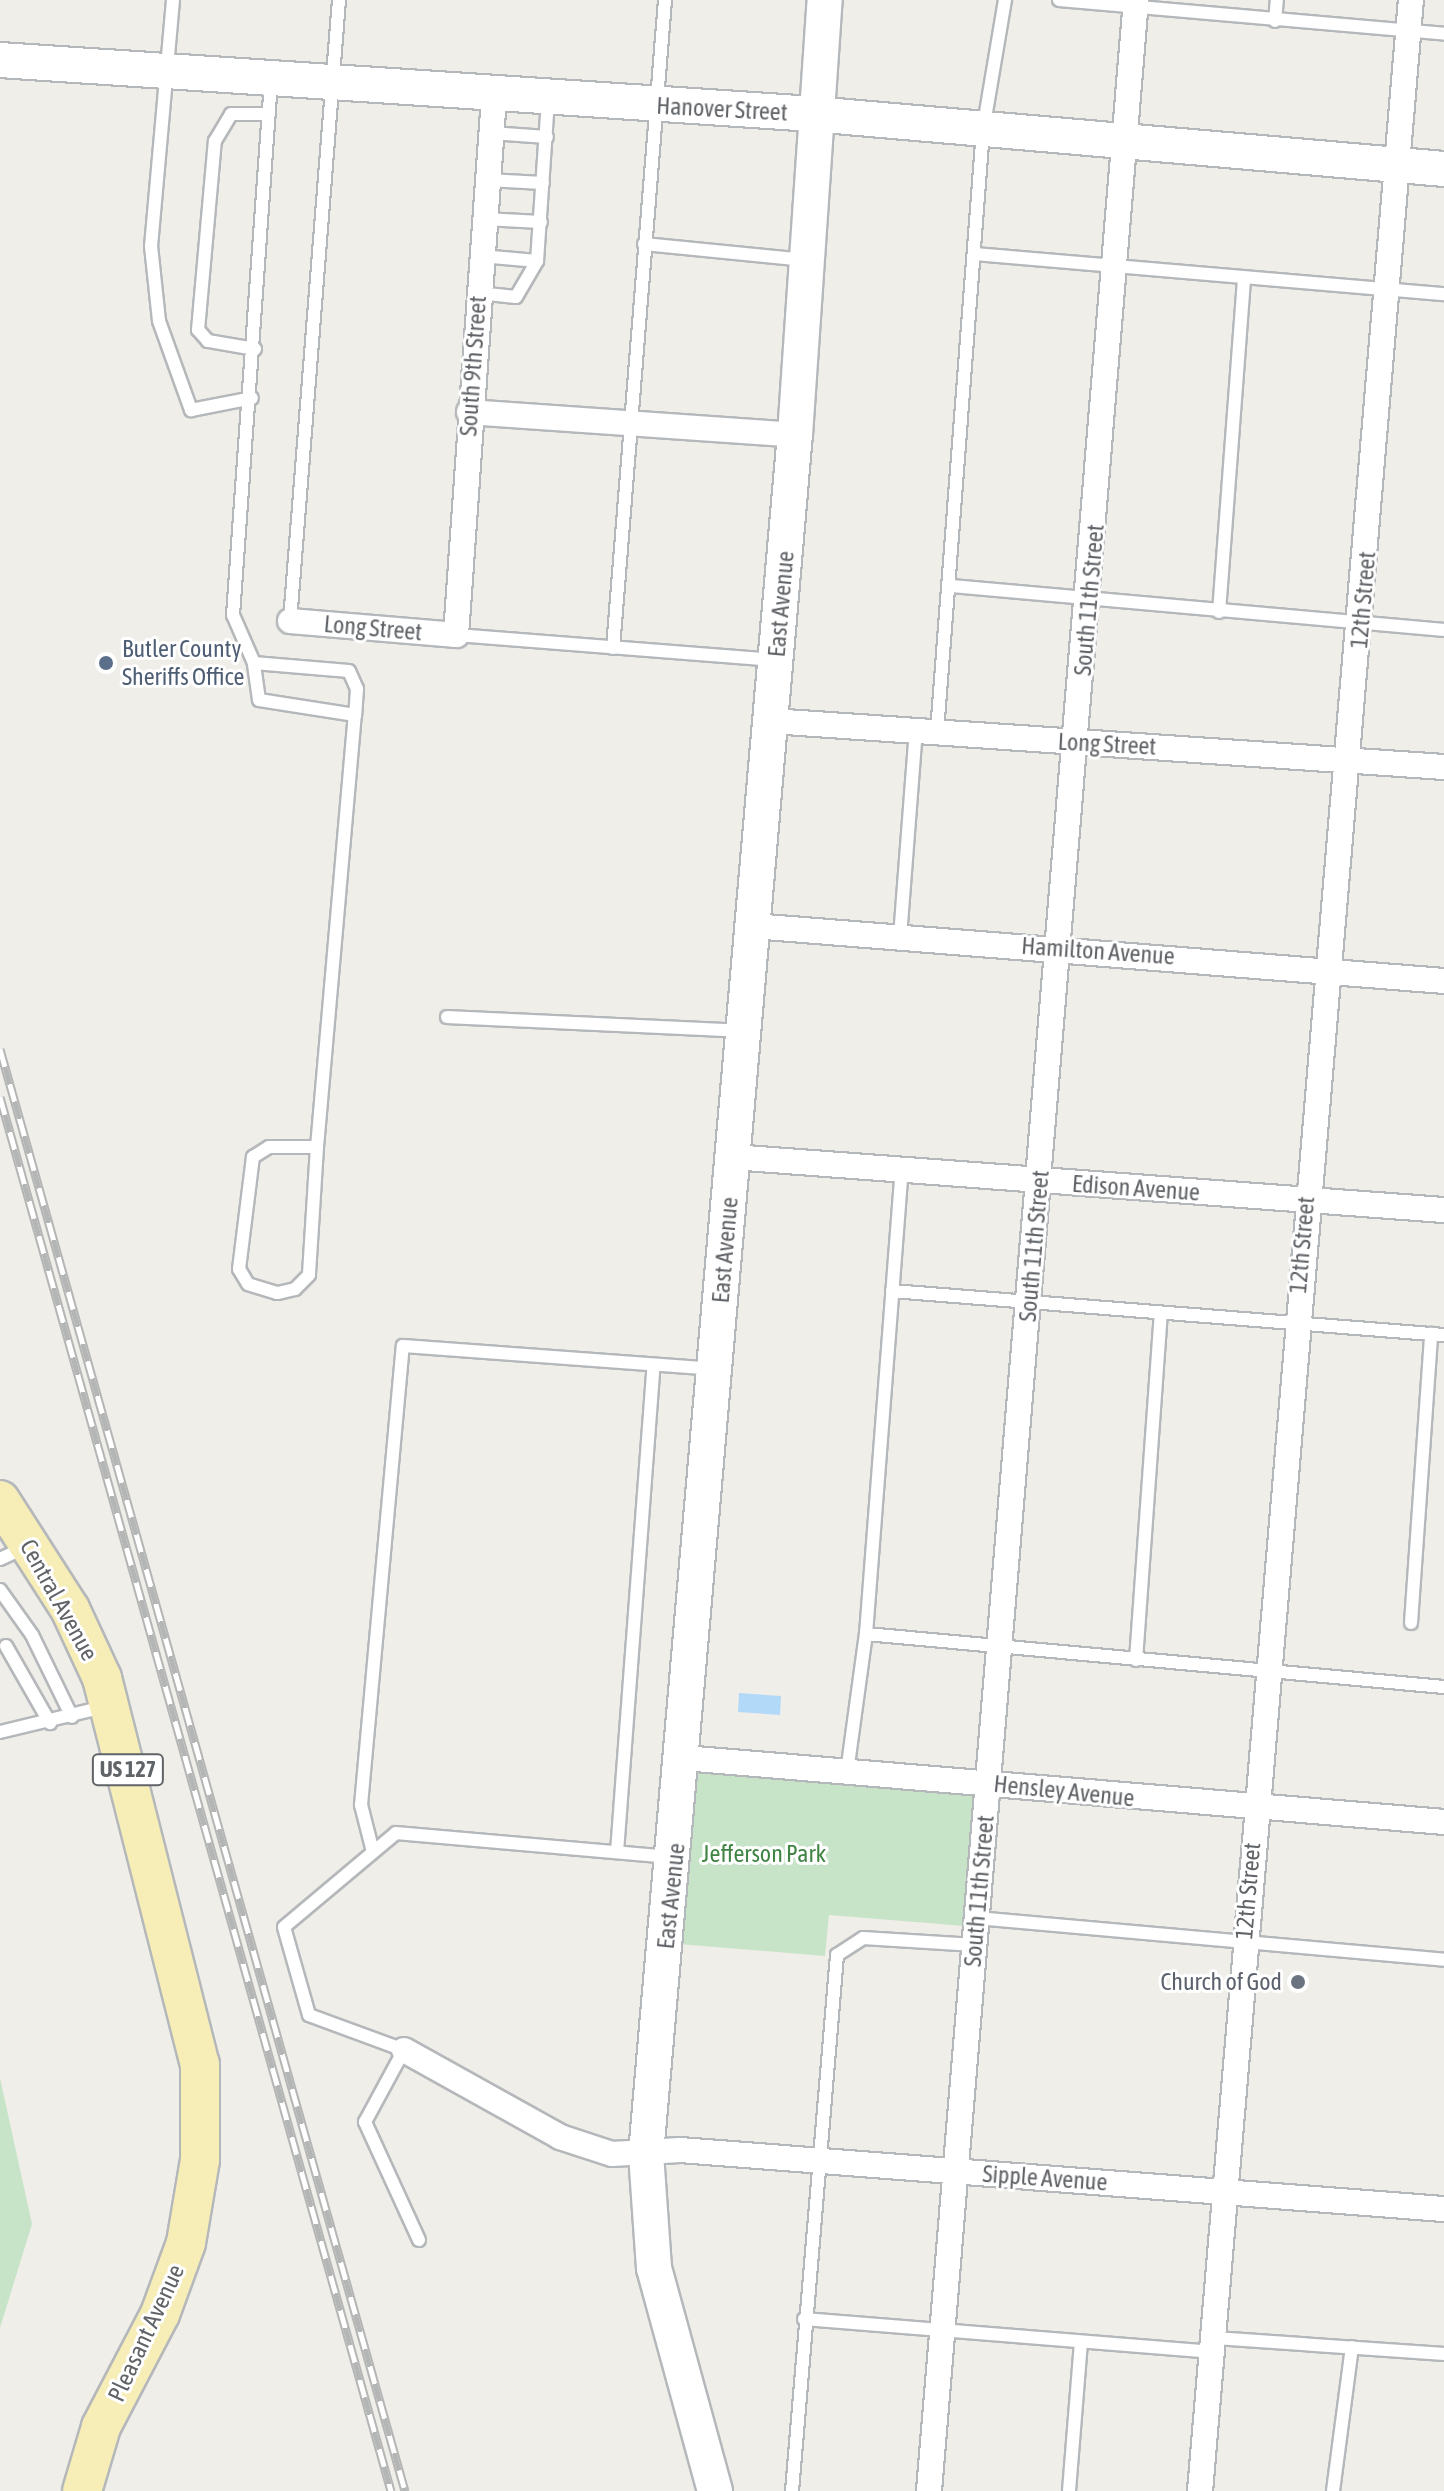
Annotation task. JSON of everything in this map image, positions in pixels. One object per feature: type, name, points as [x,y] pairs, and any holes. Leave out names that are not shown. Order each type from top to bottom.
[{"type":"main road","name":"Central Avenue","points":[[0,1500],[15,1552],[79,1624],[110,1705],[172,1935]]},
{"type":"main road","name":"Pleasant Avenue","points":[[82,2491],[101,2427],[177,2271],[193,2213],[200,2064],[172,1935]]},
{"type":"street","name":"East Avenue","points":[[715,2491],[654,2268],[646,2154],[684,1758],[732,1157],[795,435],[813,114],[825,0]]},
{"type":"street","name":"12th Street","points":[[1200,2491],[1254,1811],[1306,1201],[1361,623],[1411,0]]},
{"type":"street","name":"South 11th Street","points":[[929,2491],[1090,601],[1121,139],[1136,5]]},
{"type":"street","name":"Hanover Street","points":[[0,60],[165,74],[270,98],[331,85],[813,114],[1444,169]]},
{"type":"street","name":"South 9th Street","points":[[456,635],[469,412],[494,97]]},
{"type":"street","points":[[469,412],[795,435]]},
{"type":"street","name":"Long Street","points":[[290,621],[456,635]]},
{"type":"street","name":"Long Street","points":[[771,721],[1077,743],[1349,758],[1444,767]]},
{"type":"street","name":"Hamilton Avenue","points":[[753,926],[1327,969],[1444,981]]},
{"type":"street","name":"Edison Avenue","points":[[732,1157],[1444,1210]]},
{"type":"street","name":"Hensley Avenue","points":[[684,1758],[1254,1811],[1444,1822]]},
{"type":"street","name":"Sipple Avenue","points":[[404,2050],[560,2137],[612,2154],[956,2171],[1444,2209]]},
{"type":"lane","points":[[173,0],[151,246],[159,321],[191,410],[252,398]]},
{"type":"lane","points":[[290,621],[339,0]]},
{"type":"lane","points":[[613,648],[665,0]]},
{"type":"lane","points":[[900,937],[926,732],[952,586],[983,130],[1005,0]]},
{"type":"lane","points":[[1059,0],[1444,34]]},
{"type":"lane","points":[[1275,21],[1277,0]]},
{"type":"lane","points":[[255,349],[208,341],[198,330],[215,141],[231,114],[270,98],[255,349],[252,398],[233,615],[254,663],[259,700],[355,715]]},
{"type":"lane","points":[[478,293],[516,297],[537,261],[548,100]]},
{"type":"lane","points":[[491,133],[547,137]]},
{"type":"lane","points":[[487,180],[543,183]]},
{"type":"lane","points":[[484,219],[541,222]]},
{"type":"lane","points":[[644,244],[805,260]]},
{"type":"lane","points":[[975,254],[1444,294]]},
{"type":"lane","points":[[481,256],[537,261]]},
{"type":"lane","points":[[1219,612],[1244,278]]},
{"type":"lane","points":[[952,586],[1090,601],[1444,630]]},
{"type":"lane","points":[[456,635],[776,660]]},
{"type":"lane","points":[[254,663],[349,671],[357,689],[317,1147],[309,1275],[295,1289],[277,1293],[248,1284],[239,1269],[253,1157],[269,1147],[317,1147]]},
{"type":"lane","points":[[447,1017],[743,1031]]},
{"type":"lane","points":[[847,1772],[866,1634],[902,1170]]},
{"type":"lane","points":[[892,1291],[1437,1334],[1411,1623]]},
{"type":"lane","points":[[1136,1660],[1161,1314]]},
{"type":"lane","points":[[373,1852],[361,1805],[403,1346],[715,1369]]},
{"type":"lane","points":[[617,1852],[654,1365]]},
{"type":"lane","points":[[0,1590],[32,1635],[72,1717]]},
{"type":"lane","points":[[866,1634],[1444,1687]]},
{"type":"lane","points":[[6,1646],[50,1723]]},
{"type":"lane","points":[[0,1732],[50,1723],[110,1705]]},
{"type":"lane","points":[[419,2240],[365,2122],[404,2050],[309,2015],[284,1927],[396,1833],[674,1857]]},
{"type":"lane","points":[[977,1918],[1444,1960]]},
{"type":"lane","points":[[792,2491],[804,2319],[837,1955],[863,1938],[975,1945]]},
{"type":"lane","points":[[804,2319],[942,2335],[1081,2343],[1352,2347],[1444,2354]]},
{"type":"lane","points":[[1069,2491],[1081,2343]]},
{"type":"lane","points":[[1333,2491],[1352,2347]]},
{"type":"green space","name":"Jefferson Park","points":[[684,1758],[989,1784],[977,1927],[829,1915],[825,1956],[666,1943]]},
{"type":"green space","points":[[0,2078],[32,2224],[0,2328]]},
{"type":"water","points":[[739,1693],[781,1696],[780,1715],[738,1712]]},
{"type":"railway","points":[[0,1049],[405,2491]]},
{"type":"railway","points":[[0,1097],[391,2491]]},
{"type":"place","name":"Butler County Sheriffs Office","points":[[106,663]]},
{"type":"place","name":"Church of God","points":[[1298,1982]]}]
